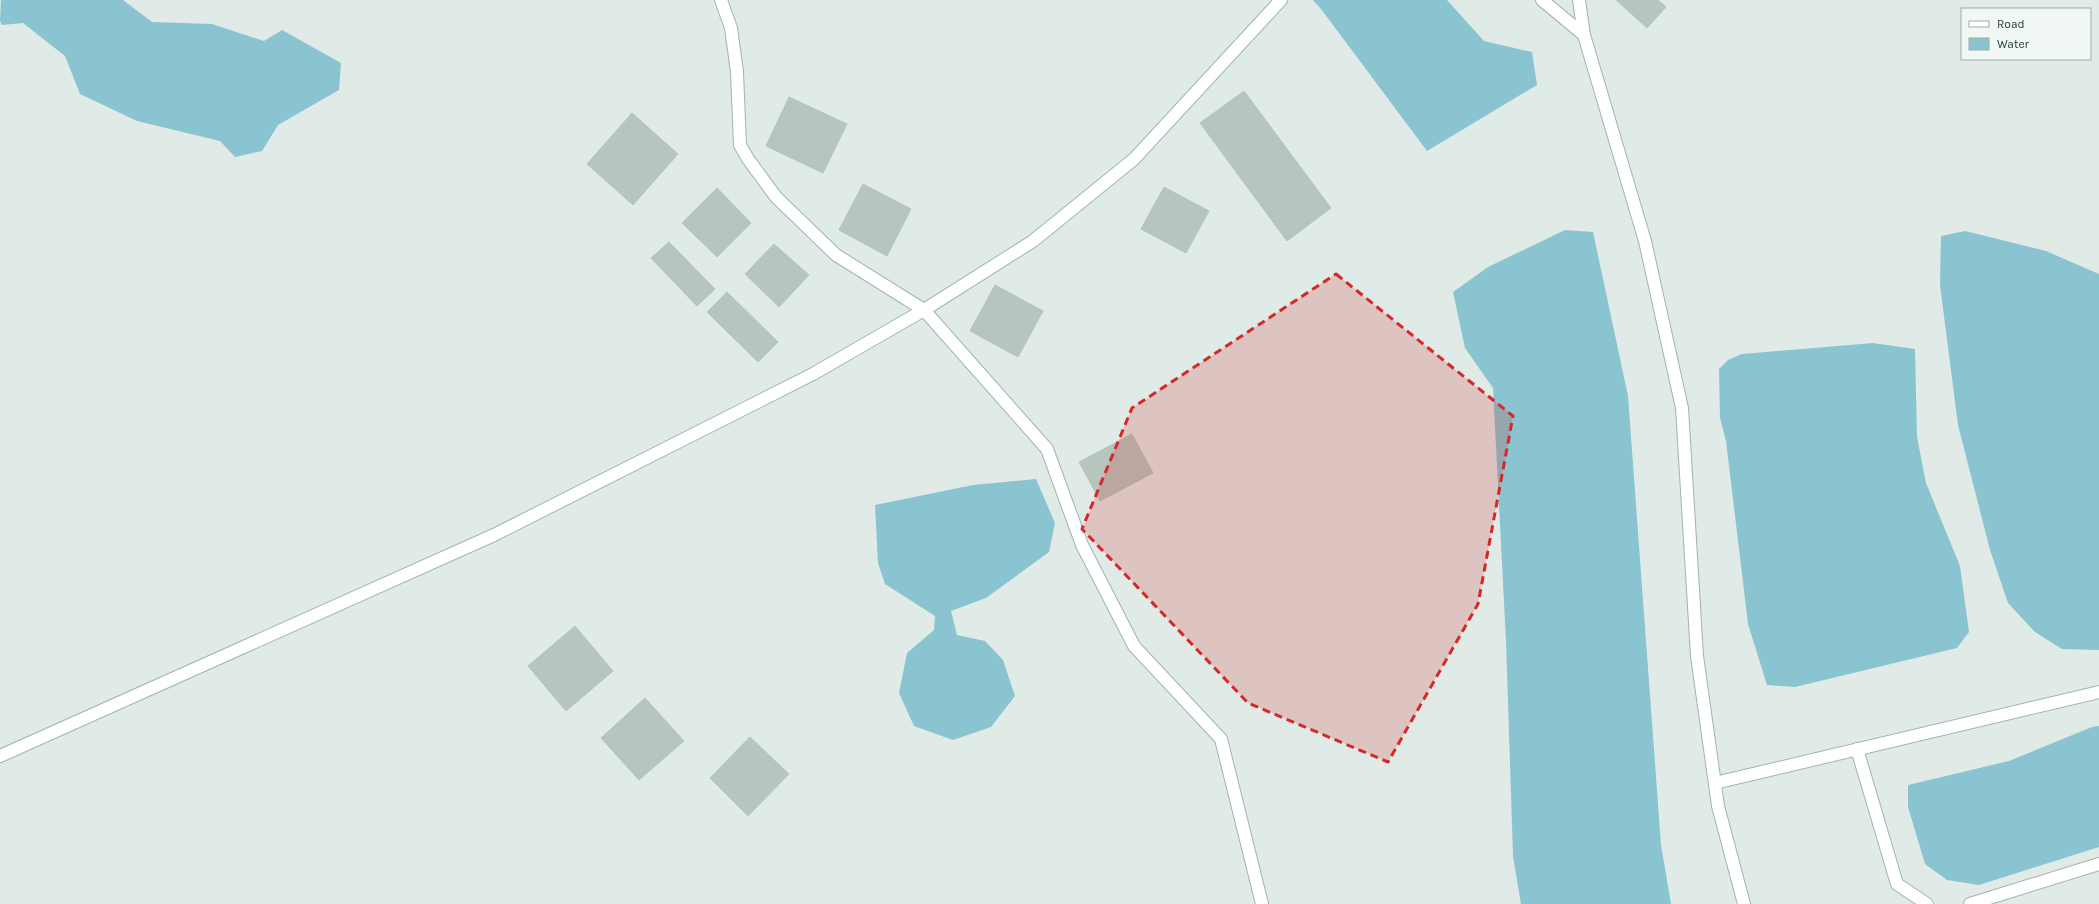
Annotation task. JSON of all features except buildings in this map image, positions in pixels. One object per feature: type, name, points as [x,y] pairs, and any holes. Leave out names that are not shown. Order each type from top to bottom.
[{"type":"street","points":[[721,0],[731,28],[737,72],[740,145],[748,160],[776,197],[836,255],[924,310],[1047,450],[1082,545],[1134,646],[1220,739],[1262,904]]},
{"type":"street","points":[[1542,0],[1584,35]]},
{"type":"street","points":[[1578,0],[1584,35],[1645,241],[1682,408],[1698,656],[1718,806],[1744,904]]},
{"type":"street","points":[[0,756],[494,535],[813,374],[924,310],[1033,241],[1134,159],[1278,4]]},
{"type":"street","points":[[1715,783],[2099,692]]},
{"type":"street","points":[[1857,749],[1897,884],[1927,904]]},
{"type":"street","points":[[1970,904],[2099,864]]},
{"type":"highlighted area","points":[[1336,274],[1513,416],[1478,604],[1388,762],[1248,703],[1082,529],[1132,408]]},
{"type":"water","points":[[1,0],[123,0],[152,22],[212,24],[264,41],[282,30],[341,63],[339,90],[278,125],[262,151],[235,157],[220,141],[137,121],[80,94],[65,56],[23,23],[2,25],[0,21]]},
{"type":"water","points":[[1313,0],[1447,0],[1484,41],[1532,52],[1537,85],[1427,151]]},
{"type":"water","points":[[1565,230],[1593,232],[1628,396],[1661,845],[1671,904],[1521,904],[1513,856],[1506,641],[1493,388],[1465,348],[1453,292],[1488,267]]},
{"type":"water","points":[[1965,231],[2046,251],[2099,274],[2099,650],[2062,649],[2035,632],[2008,603],[1990,550],[1958,425],[1940,285],[1941,236]]},
{"type":"water","points":[[1873,343],[1915,349],[1917,437],[1926,483],[1960,566],[1969,632],[1957,648],[1795,687],[1767,685],[1748,624],[1726,441],[1720,418],[1719,369],[1728,360],[1742,354]]},
{"type":"water","points":[[1036,479],[1055,523],[1049,552],[986,598],[951,611],[957,635],[985,641],[1003,660],[1015,696],[991,727],[953,740],[914,726],[899,693],[907,653],[934,630],[935,616],[885,584],[878,563],[875,505],[973,485]]},
{"type":"water","points":[[2099,726],[2099,847],[1979,885],[1947,880],[1925,864],[1908,807],[1908,785],[2009,761],[2092,727]]}]
